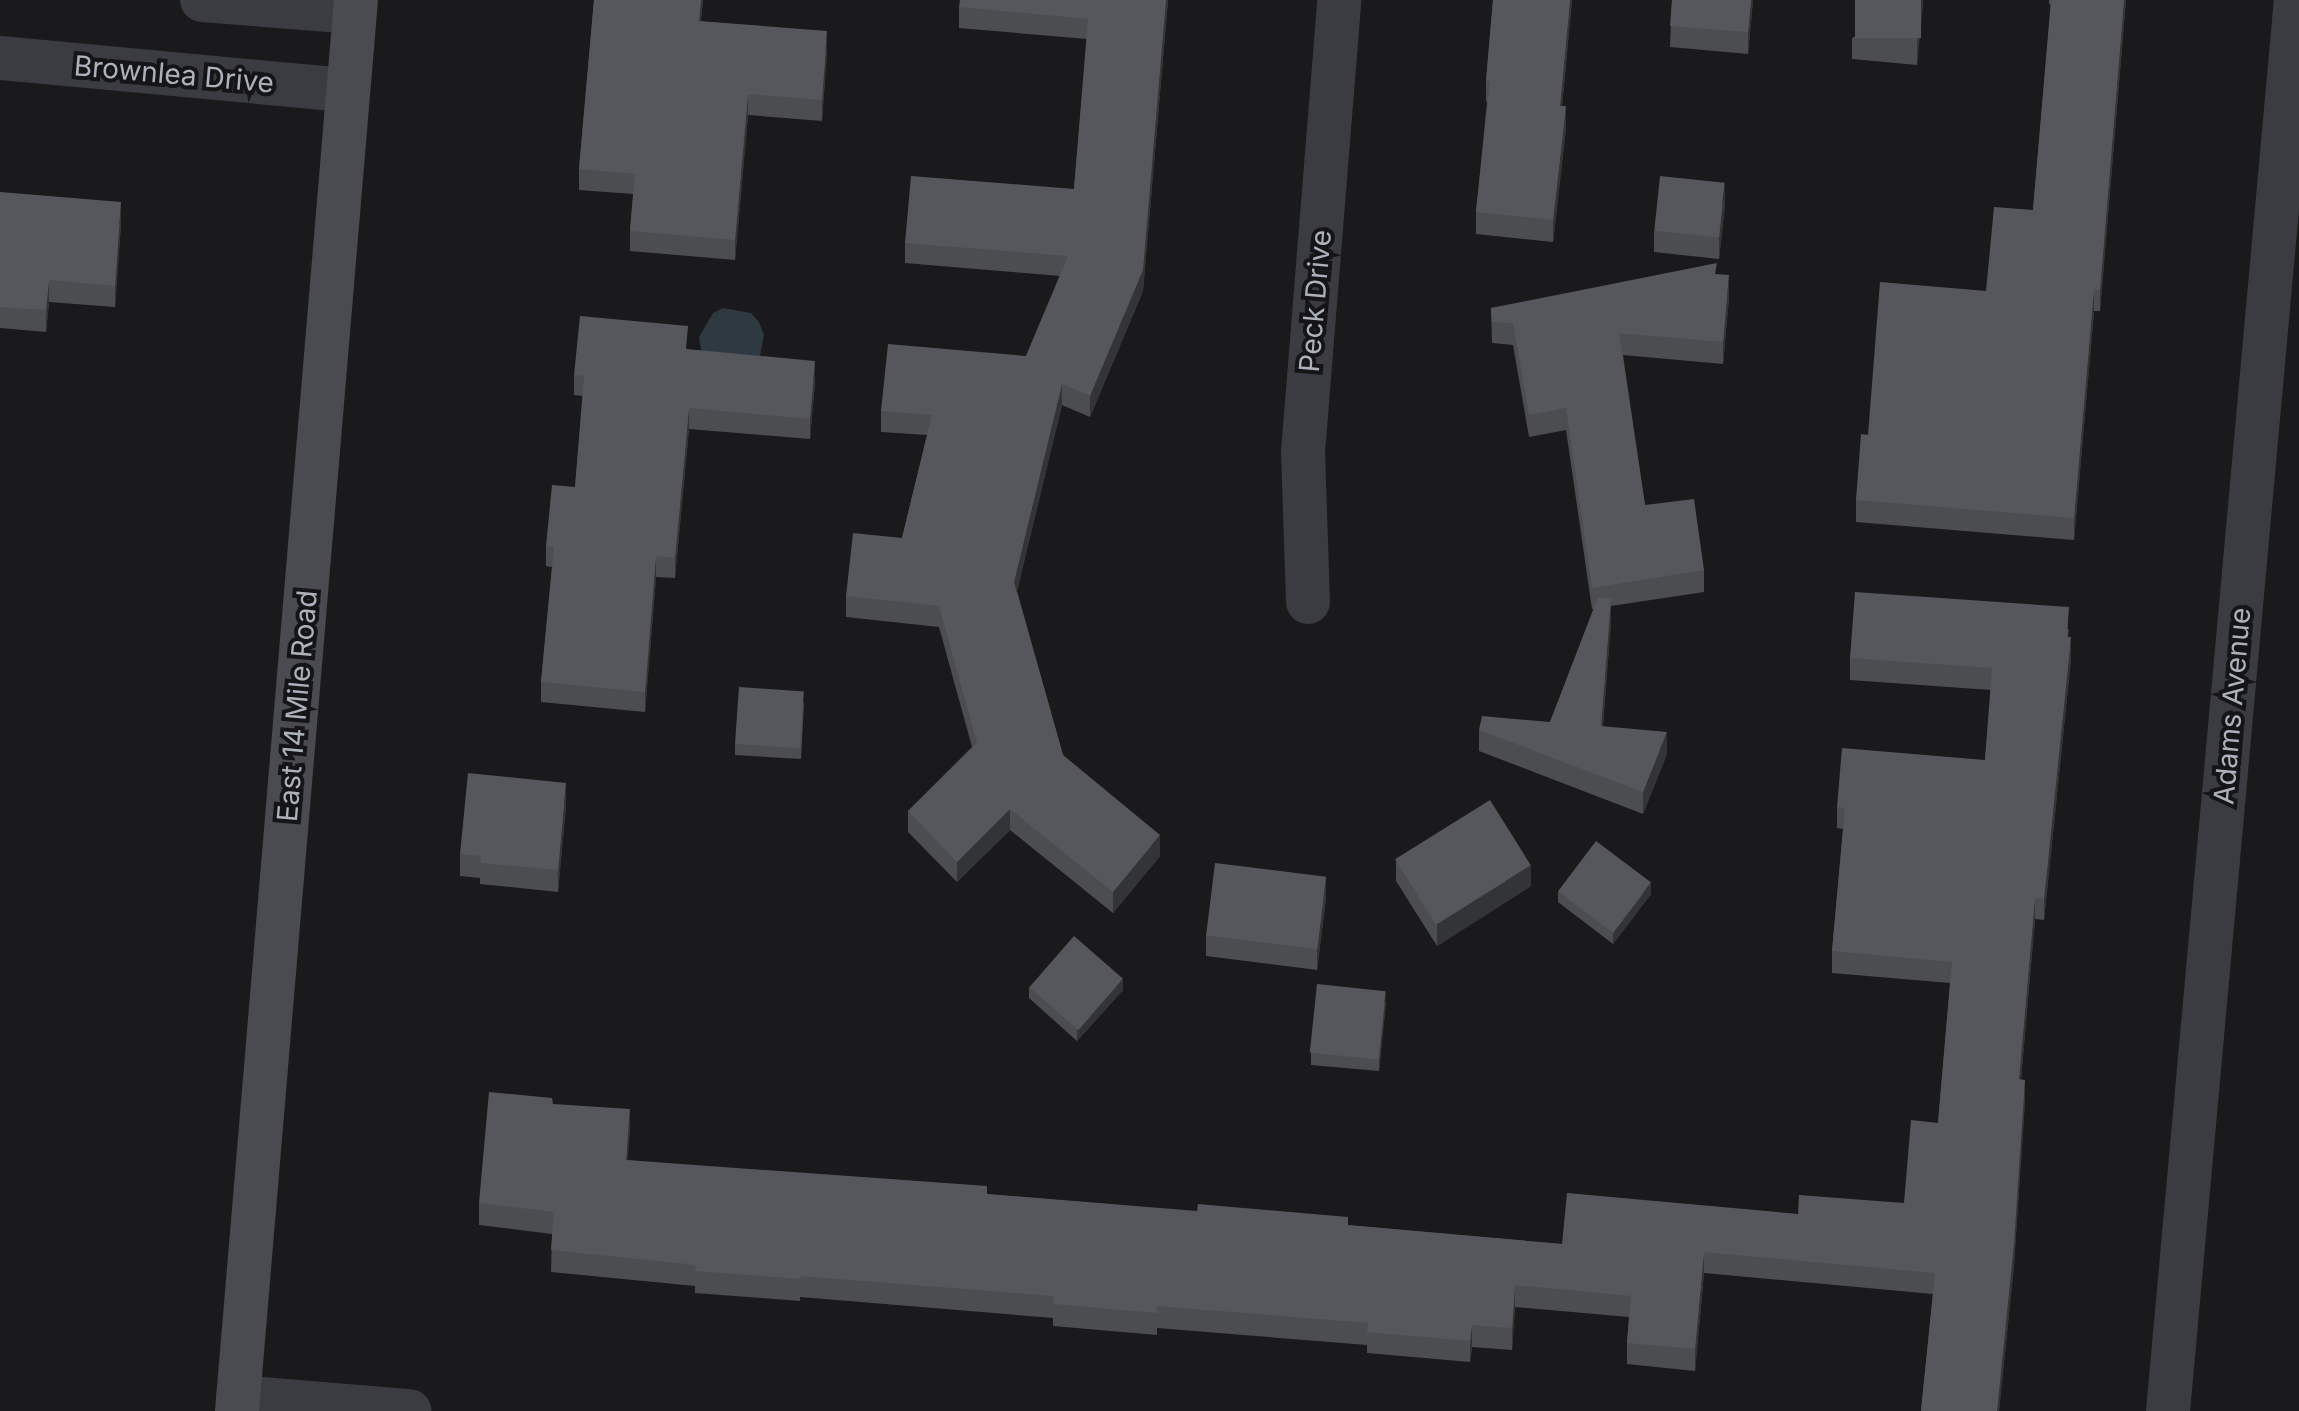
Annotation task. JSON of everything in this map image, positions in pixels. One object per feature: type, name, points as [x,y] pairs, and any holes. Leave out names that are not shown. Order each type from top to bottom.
[{"type":"main road","name":"East 14 Mile Road","points":[[238,1404],[355,6]]},
{"type":"street","points":[[202,0],[355,6]]},
{"type":"street","name":"Peck Drive","points":[[1308,602],[1303,452],[1339,0]]},
{"type":"street","name":"Adams Avenue","points":[[2168,1411],[2296,0]]},
{"type":"street","name":"Brownlea Drive","points":[[0,58],[348,90]]},
{"type":"street","points":[[238,1404],[409,1411]]},
{"type":"shaded area","points":[[723,308],[751,313],[759,322],[764,335],[760,356],[703,362],[699,337],[713,313]]},
{"type":"building","points":[[594,0],[701,0],[699,21],[827,31],[822,100],[748,94],[735,240],[630,231],[635,174],[579,169]]},
{"type":"building","points":[[960,0],[1166,0],[1143,270],[1090,396],[1062,384],[1014,582],[1063,755],[1160,835],[1113,892],[1010,809],[957,862],[908,811],[977,743],[939,606],[846,596],[853,533],[902,538],[932,415],[881,411],[888,344],[1026,356],[1068,256],[905,243],[911,176],[1074,189],[1088,19],[959,7]]},
{"type":"building","points":[[1493,0],[1570,0],[1560,106],[1566,106],[1553,220],[1476,212],[1490,81],[1486,81]]},
{"type":"building","points":[[1672,0],[1751,0],[1748,32],[1670,26]]},
{"type":"building","points":[[1855,0],[1921,0],[1921,38],[1855,38]]},
{"type":"building","points":[[2051,0],[2124,0],[2100,290],[2094,289],[2074,518],[1856,500],[1861,434],[1868,435],[1880,282],[1986,291],[1994,207],[2033,210]]},
{"type":"building","points":[[1660,176],[1725,183],[1719,237],[1654,231]]},
{"type":"building","points":[[0,192],[121,202],[115,286],[49,280],[46,310],[0,307]]},
{"type":"building","points":[[1717,263],[1715,274],[1729,275],[1723,342],[1619,333],[1645,505],[1694,499],[1704,570],[1592,588],[1566,408],[1529,415],[1513,323],[1492,322],[1491,308]]},
{"type":"building","points":[[580,316],[688,326],[686,349],[815,361],[810,419],[689,408],[675,558],[656,556],[645,692],[541,682],[554,547],[546,546],[552,485],[575,487],[584,376],[574,375]]},
{"type":"building","points":[[1855,592],[2069,607],[2067,637],[2071,637],[2044,899],[2035,898],[2019,1079],[2025,1080],[2014,1244],[1997,1411],[1921,1411],[1935,1273],[1704,1252],[1695,1349],[1627,1343],[1631,1296],[1515,1285],[1512,1328],[1472,1325],[1470,1341],[1367,1332],[1368,1323],[1157,1306],[1157,1313],[1053,1304],[1054,1296],[695,1271],[696,1265],[551,1250],[554,1212],[479,1203],[489,1092],[552,1098],[553,1104],[630,1109],[626,1160],[987,1186],[987,1194],[1197,1211],[1198,1204],[1348,1217],[1348,1225],[1562,1244],[1567,1193],[1798,1214],[1799,1195],[1904,1203],[1911,1120],[1938,1123],[1952,962],[1832,951],[1845,808],[1837,807],[1842,748],[1985,760],[1992,668],[1850,658]]},
{"type":"building","points":[[1598,597],[1611,599],[1601,726],[1667,732],[1643,792],[1479,730],[1482,716],[1550,722]]},
{"type":"building","points":[[739,687],[804,692],[800,748],[735,744]]},
{"type":"building","points":[[468,773],[566,783],[558,870],[480,863],[481,856],[460,854]]},
{"type":"building","points":[[1490,800],[1531,865],[1436,925],[1395,859]]},
{"type":"building","points":[[1596,841],[1651,883],[1613,933],[1558,891]]},
{"type":"building","points":[[1215,863],[1326,877],[1317,949],[1206,935]]},
{"type":"building","points":[[1074,936],[1123,979],[1078,1030],[1029,987]]},
{"type":"building","points":[[1317,984],[1386,991],[1378,1060],[1310,1053]]}]
